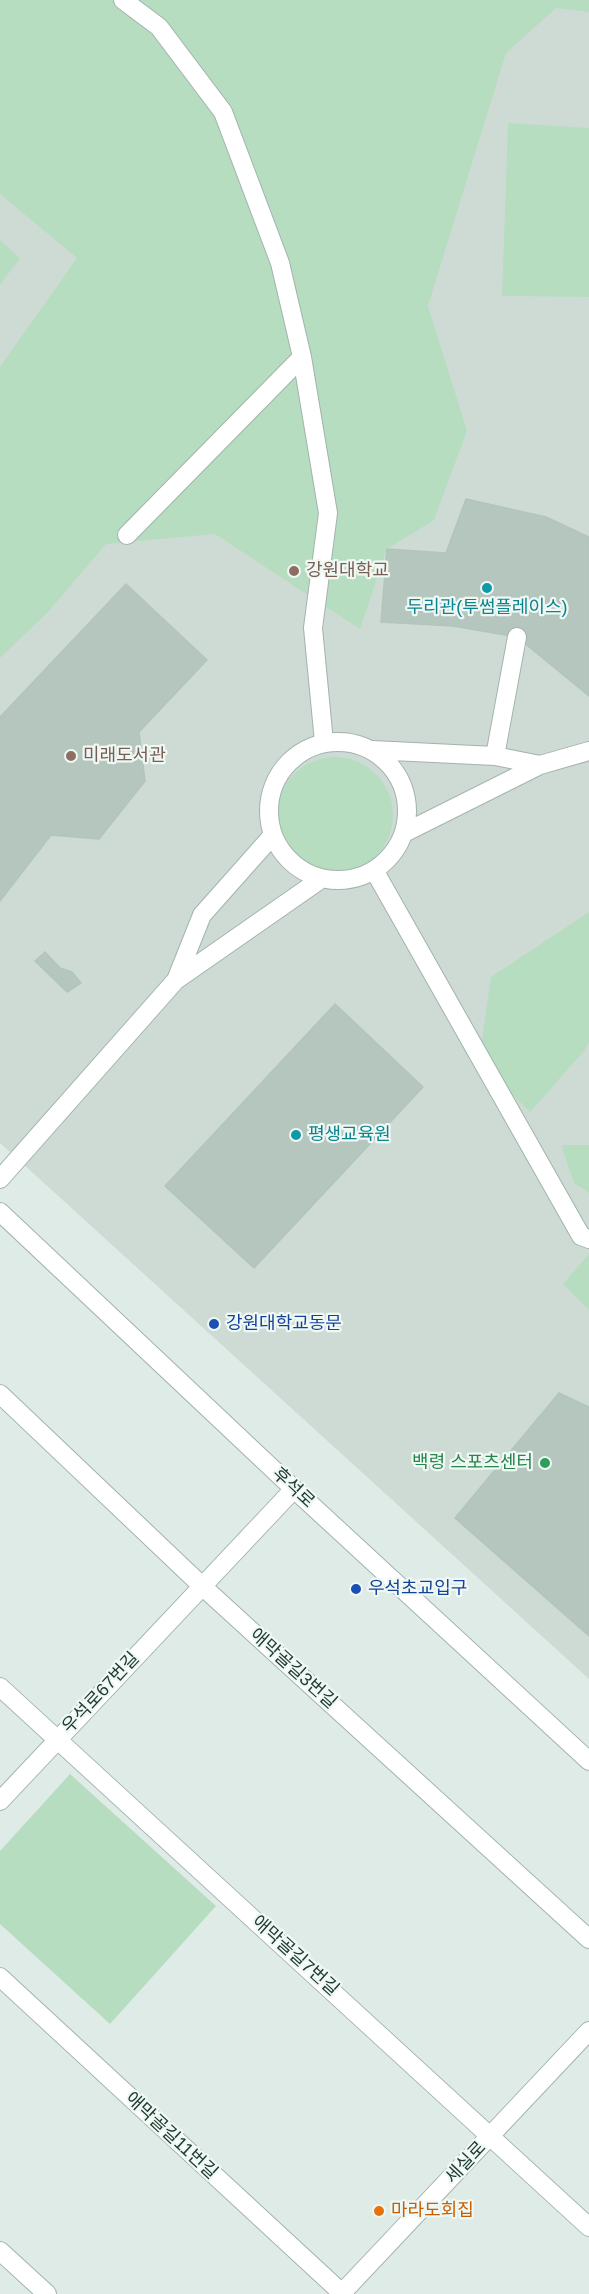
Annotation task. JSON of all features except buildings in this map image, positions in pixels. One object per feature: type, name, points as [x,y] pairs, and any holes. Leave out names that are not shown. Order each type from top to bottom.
[{"type":"street","points":[[123,0],[159,27],[223,112],[280,263],[302,357],[328,513],[313,628],[324,742]]},
{"type":"street","points":[[126,535],[302,357]]},
{"type":"street","points":[[495,756],[517,637]]},
{"type":"street","points":[[349,741],[372,750],[390,765],[403,785],[408,809],[404,833],[393,854],[374,870],[357,878],[339,881],[321,879],[304,872],[285,856],[273,835],[268,812],[272,788],[284,767],[302,751],[324,742],[349,741]]},
{"type":"street","points":[[372,750],[495,756],[540,765]]},
{"type":"street","points":[[404,833],[540,765],[589,751]]},
{"type":"street","points":[[176,980],[202,915],[273,835]]},
{"type":"street","points":[[374,870],[581,1236],[589,1239]]},
{"type":"street","points":[[0,1179],[176,980],[321,879]]},
{"type":"street","name":"후석로","points":[[0,1212],[294,1489],[589,1761]]},
{"type":"street","name":"애막골길3번길","points":[[0,1394],[202,1586],[589,1939]]},
{"type":"street","name":"우석로67번길","points":[[0,1801],[294,1489]]},
{"type":"street","name":"애막골길7번길","points":[[0,1687],[589,2227]]},
{"type":"street","name":"애막골길11번길","points":[[0,1977],[342,2294]]},
{"type":"street","name":"세실로","points":[[342,2294],[589,2031]]},
{"type":"street","points":[[0,2251],[46,2294]]},
{"type":"shaded area","name":"강원대학교","points":[[0,0],[589,0],[589,1679],[0,1143]]},
{"type":"green space","points":[[0,0],[589,0],[589,12],[556,8],[506,53],[428,306],[467,431],[434,520],[387,549],[360,629],[215,534],[106,544],[48,612],[0,658],[0,367],[77,258],[0,194]]},
{"type":"green space","points":[[508,123],[589,128],[589,297],[502,296]]},
{"type":"green space","points":[[0,240],[20,258],[0,285]]},
{"type":"green space","points":[[335,757],[357,762],[376,774],[388,793],[393,815],[388,837],[376,856],[357,868],[335,873],[313,868],[294,856],[282,837],[277,815],[282,793],[294,774],[313,762]]},
{"type":"green space","points":[[589,912],[589,1042],[584,1051],[530,1112],[479,1061],[491,977]]},
{"type":"green space","points":[[561,1145],[589,1145],[589,1193],[574,1183]]},
{"type":"green space","points":[[589,1254],[589,1310],[563,1284]]},
{"type":"green space","points":[[70,1774],[216,1906],[110,2024],[0,1924],[0,1851]]},
{"type":"place","name":"강원대학교","points":[[294,571]]},
{"type":"place","name":"두리관(투썸플레이스)","points":[[487,588]]},
{"type":"place","name":"미래도서관","points":[[71,756]]},
{"type":"place","name":"평생교육원","points":[[296,1135]]},
{"type":"place","name":"강원대학교동문","points":[[214,1324]]},
{"type":"place","name":"백령 스포츠센터","points":[[545,1463]]},
{"type":"place","name":"우석초교입구","points":[[356,1589]]},
{"type":"place","name":"마라도회집","points":[[379,2211]]}]
